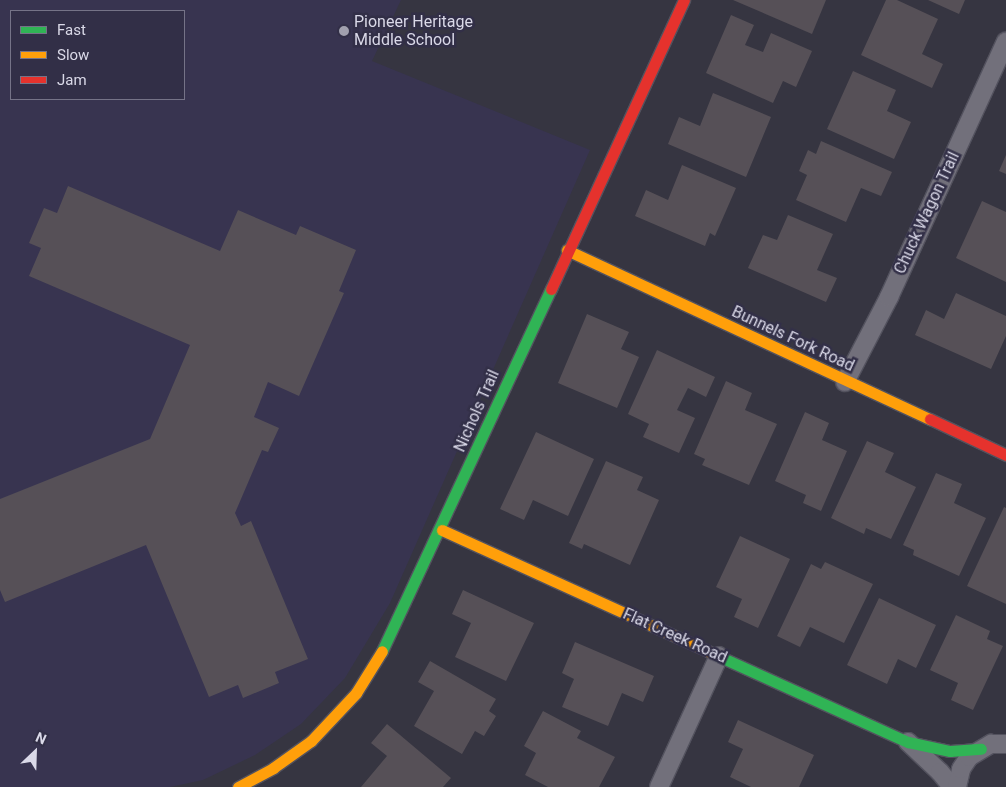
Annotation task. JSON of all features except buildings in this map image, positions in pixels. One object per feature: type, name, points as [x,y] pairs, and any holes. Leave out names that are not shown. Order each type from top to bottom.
[{"type":"street","name":"Nichols Trail","points":[[238,787],[273,768],[311,740],[356,693],[391,637],[442,530],[567,250],[684,0]]},
{"type":"street","name":"Chuck Wagon Trail","points":[[845,382],[889,297],[1006,42]]},
{"type":"street","name":"Bunnels Fork Road","points":[[567,250],[845,382],[1006,455]]},
{"type":"street","name":"Flat Creek Road","points":[[442,530],[908,742],[950,751],[981,748]]},
{"type":"street","points":[[659,787],[719,656]]},
{"type":"street","name":"Flat Creek Road","points":[[908,742],[940,772],[952,787]]},
{"type":"street","points":[[957,787],[961,769],[981,748],[1005,742]]},
{"type":"shaded area","points":[[0,0],[401,0],[372,61],[590,150],[390,603],[345,678],[301,724],[255,755],[203,780],[170,787],[0,787]]},
{"type":"traffic: fast","points":[[382,651],[551,289]]},
{"type":"traffic: fast","points":[[716,655],[908,742],[950,751],[981,749]]},
{"type":"traffic: slow","points":[[567,250],[930,419]]},
{"type":"traffic: slow","points":[[442,530],[716,655]]},
{"type":"traffic: slow","points":[[238,787],[273,768],[311,741],[356,693],[382,651]]},
{"type":"traffic: jam","points":[[551,289],[684,0]]},
{"type":"traffic: jam","points":[[930,419],[1006,455]]},
{"type":"place","name":"Pioneer Heritage Middle School","points":[[344,31]]}]
